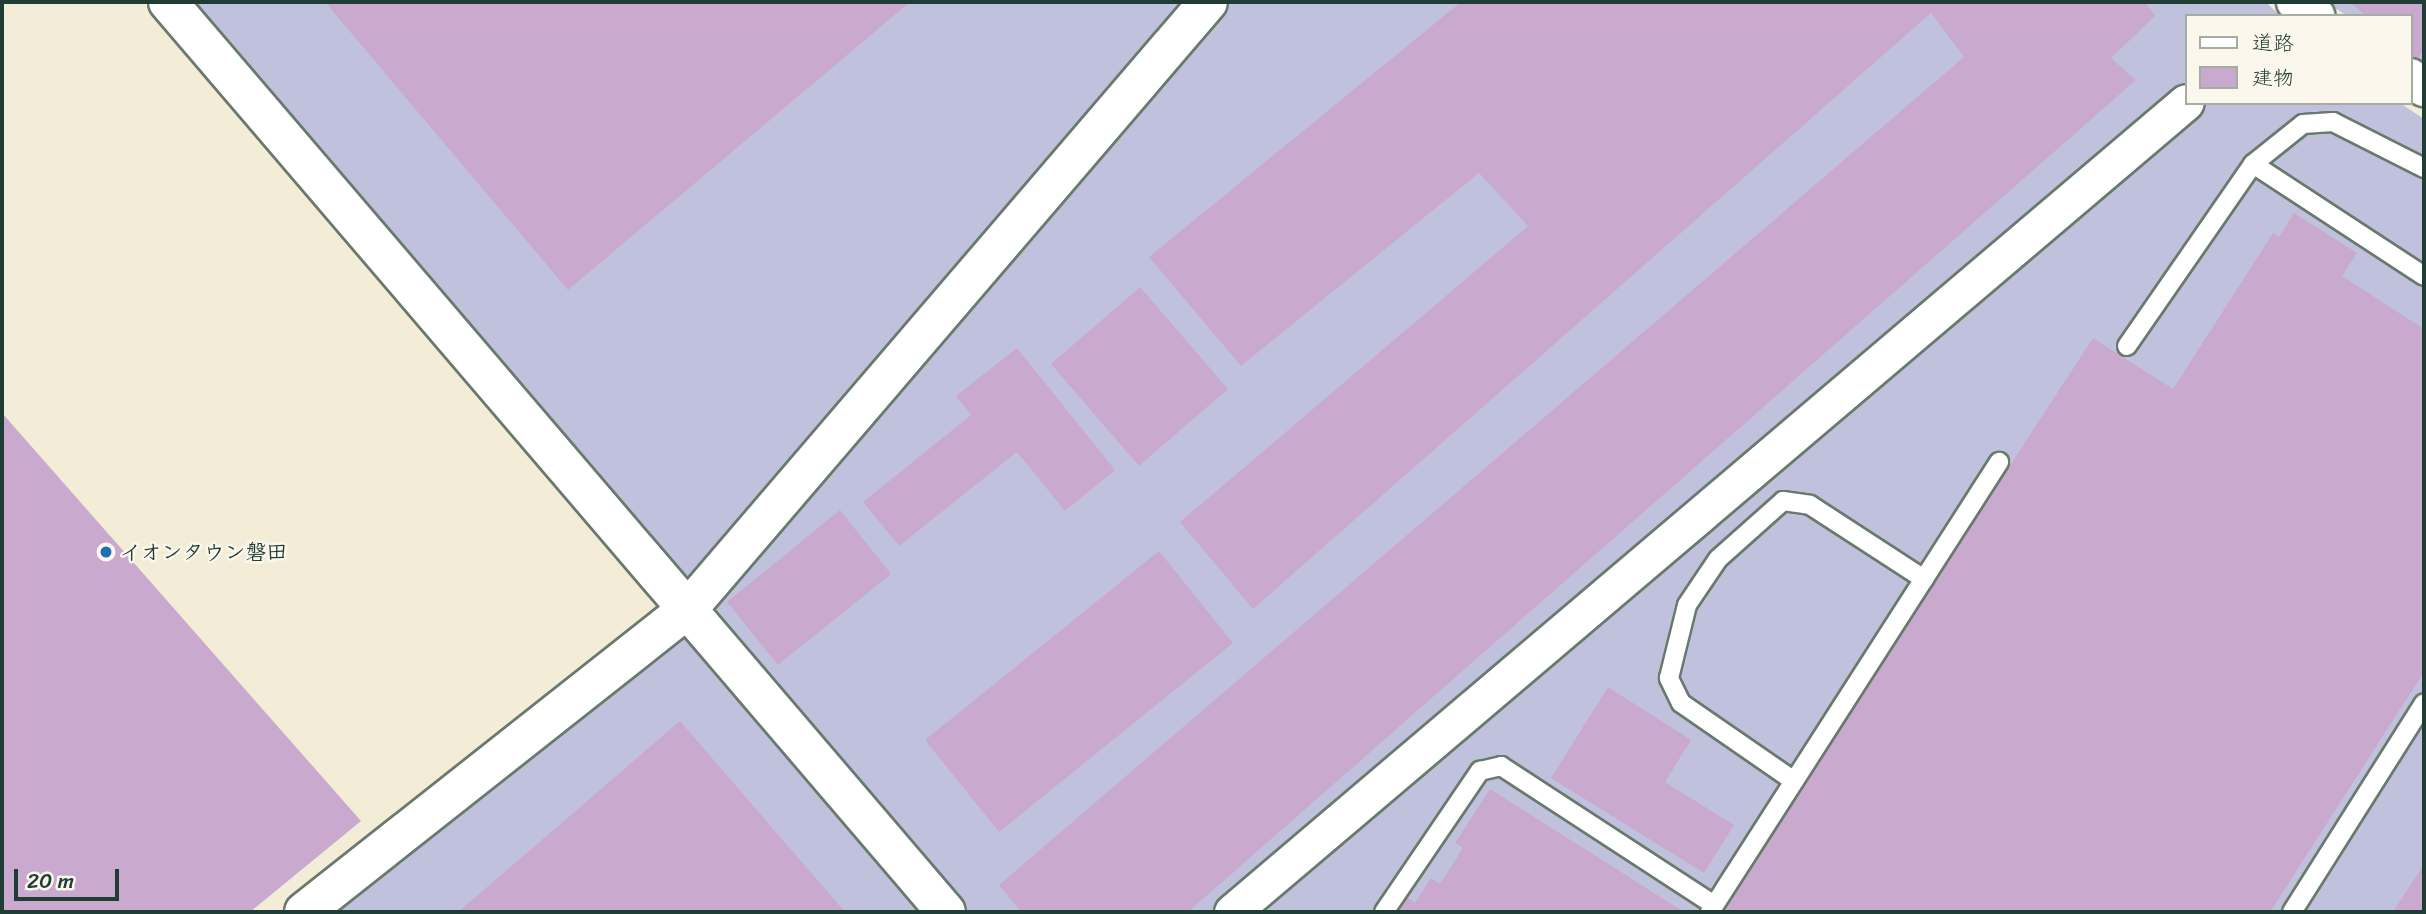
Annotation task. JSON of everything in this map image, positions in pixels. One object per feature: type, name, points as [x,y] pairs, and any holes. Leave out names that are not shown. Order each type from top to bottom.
[{"type":"street","points":[[168,2],[946,912]]},
{"type":"street","points":[[304,912],[688,609],[1208,2]]},
{"type":"street","points":[[1232,912],[2184,104]]},
{"type":"lane","points":[[2127,346],[2253,164],[2303,124],[2333,122],[2424,168]]},
{"type":"lane","points":[[2253,164],[2424,275]]},
{"type":"lane","points":[[1384,912],[1480,771],[1501,765],[1712,909],[1999,462]]},
{"type":"lane","points":[[1794,781],[1681,703],[1669,678],[1687,605],[1718,559],[1783,501],[1810,505],[1924,579]]},
{"type":"lane","points":[[2292,912],[2424,703]]},
{"type":"shaded area","points":[[168,2],[2266,2],[2278,14],[2184,14],[2184,105],[2403,105],[2424,119],[2424,912],[304,912],[688,609]]},
{"type":"shaded area","points":[[2326,2],[2424,2],[2424,66],[2412,58],[2412,14],[2344,14]]},
{"type":"building","points":[[325,2],[910,2],[568,290]]},
{"type":"building","points":[[1461,2],[2145,2],[2155,16],[2111,58],[2136,80],[1188,912],[1021,912],[999,885],[1964,57],[1931,13],[1253,609],[1180,522],[1528,226],[1479,173],[1241,366],[1149,257]]},
{"type":"building","points":[[2350,2],[2424,2],[2424,50],[2417,59],[2412,55],[2412,14],[2364,14]]},
{"type":"building","points":[[2294,213],[2357,253],[2342,276],[2424,329],[2424,672],[2270,912],[1719,912],[2093,338],[2173,389],[2273,233],[2279,237]]},
{"type":"building","points":[[1140,287],[1228,389],[1139,466],[1051,364]]},
{"type":"building","points":[[1017,348],[1115,470],[1065,511],[1017,452],[899,546],[863,502],[971,415],[956,396]]},
{"type":"building","points":[[2,413],[361,821],[250,912],[2,912]]},
{"type":"building","points":[[840,510],[891,574],[778,665],[727,602]]},
{"type":"building","points":[[1159,551],[1233,643],[999,832],[925,740]]},
{"type":"building","points":[[1608,687],[1691,740],[1665,782],[1734,825],[1704,873],[1551,778]]},
{"type":"building","points":[[680,721],[845,912],[458,912]]},
{"type":"building","points":[[1490,789],[1684,912],[1392,912],[1409,886],[1414,889],[1408,898],[1415,903],[1431,878],[1440,884],[1463,848],[1455,843]]},
{"type":"building","points":[[2424,864],[2424,912],[2393,912]]},
{"type":"place","name":"イオンタウン磐田","points":[[106,552]]}]
